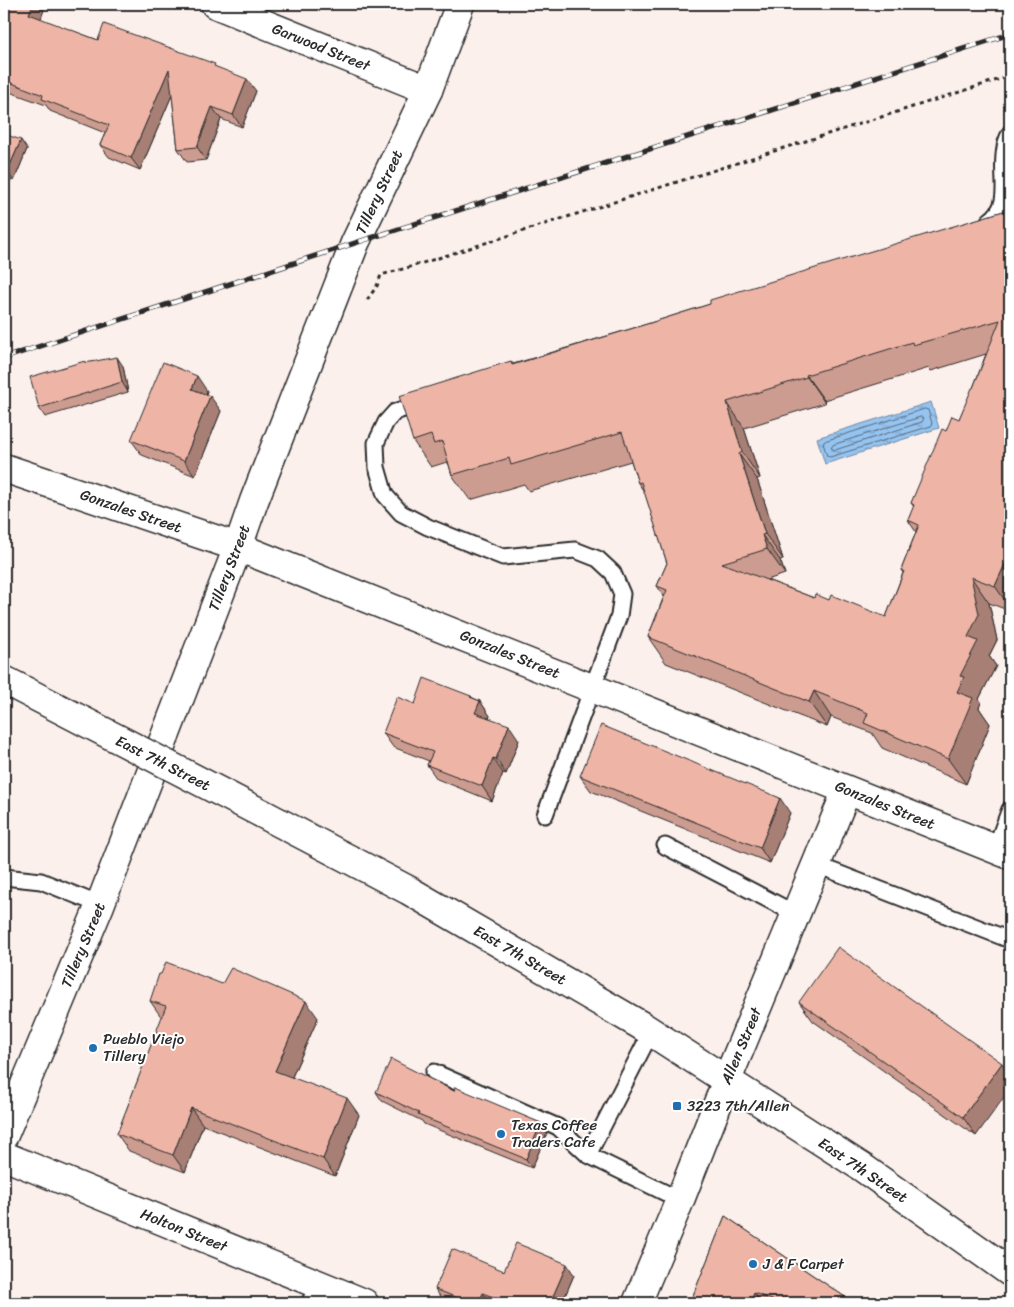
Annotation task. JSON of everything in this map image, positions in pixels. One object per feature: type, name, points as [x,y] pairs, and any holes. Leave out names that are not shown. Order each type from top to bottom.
[{"type":"street","name":"Garwood Street","points":[[215,4],[428,90]]},
{"type":"street","name":"Tillery Street","points":[[4,1134],[100,905],[254,501],[356,243],[428,90],[460,4]]},
{"type":"street","name":"Gonzales Street","points":[[4,468],[238,547],[1003,852]]},
{"type":"street","name":"East 7th Street","points":[[4,680],[408,890],[651,1032],[863,1168],[1010,1272]]},
{"type":"street","name":"Allen Street","points":[[637,1303],[847,790]]},
{"type":"street","name":"Holton Street","points":[[4,1156],[314,1294],[364,1303]]},
{"type":"lane","points":[[971,227],[1001,216],[1008,208],[1010,183],[1004,148],[1010,133]]},
{"type":"lane","points":[[438,399],[395,412],[386,422],[376,443],[377,466],[385,495],[401,513],[428,527],[503,557],[575,550],[598,559],[614,573],[622,594],[619,616],[545,815]]},
{"type":"lane","points":[[1003,852],[1010,809]]},
{"type":"lane","points":[[665,846],[796,914]]},
{"type":"lane","points":[[817,865],[1010,940]]},
{"type":"lane","points":[[4,877],[41,880],[100,905]]},
{"type":"lane","points":[[588,1155],[651,1032]]},
{"type":"lane","points":[[434,1072],[558,1127],[588,1155],[680,1200]]},
{"type":"path","points":[[381,275],[1010,76]]},
{"type":"water","points":[[931,402],[939,428],[825,464],[817,438]]},
{"type":"building","points":[[4,4],[33,4],[29,14],[98,40],[104,24],[215,64],[214,66],[247,79],[233,115],[212,107],[197,147],[178,149],[169,69],[131,158],[100,145],[109,125],[42,99],[43,95],[4,80]]},
{"type":"building","points":[[4,134],[21,140],[7,172],[4,170]]},
{"type":"building","points":[[1010,209],[1010,564],[1009,566],[1005,564],[995,586],[971,577],[979,614],[968,637],[978,641],[960,676],[964,677],[957,692],[973,698],[948,759],[864,723],[868,713],[814,691],[809,702],[648,637],[667,590],[657,586],[667,563],[641,482],[638,483],[622,432],[511,465],[509,458],[452,475],[442,441],[434,444],[431,435],[413,441],[399,396],[511,361],[512,365],[647,324],[710,304],[710,300]],"holes":[[[1000,320],[959,419],[952,416],[946,431],[942,429],[911,503],[914,505],[908,520],[919,525],[901,570],[904,571],[886,617],[831,595],[829,600],[815,594],[814,598],[722,563],[767,549],[762,535],[765,534],[739,454],[742,452],[727,402],[912,342],[913,345]]]},
{"type":"building","points":[[117,357],[122,382],[39,408],[30,377],[85,361],[85,363]]},
{"type":"building","points":[[163,362],[197,376],[192,389],[210,396],[184,461],[131,440]]},
{"type":"building","points":[[424,678],[471,696],[480,701],[475,713],[509,725],[496,759],[493,758],[482,786],[427,765],[433,752],[383,733],[397,697],[415,704]]},
{"type":"building","points":[[601,725],[780,798],[760,848],[580,776]]},
{"type":"building","points":[[838,947],[1002,1063],[963,1117],[799,1002]]},
{"type":"building","points":[[166,962],[222,984],[231,968],[306,1001],[275,1071],[347,1098],[323,1159],[191,1108],[173,1155],[117,1134],[166,1006],[150,1001],[159,974],[161,974]]},
{"type":"building","points":[[391,1059],[454,1091],[455,1087],[541,1123],[526,1159],[418,1115],[419,1113],[376,1092]]},
{"type":"building","name":"J & F Carpet","points":[[725,1216],[854,1303],[780,1303],[754,1293],[750,1303],[690,1303]]},
{"type":"building","points":[[516,1243],[567,1264],[550,1303],[508,1303],[483,1293],[479,1303],[470,1303],[435,1289],[452,1249],[504,1271]]},
{"type":"railway","points":[[4,358],[355,243],[1010,34]]},
{"type":"place","name":"Pueblo Viejo Tillery","points":[[93,1048]]},
{"type":"place","name":"3223 7th/Allen","points":[[677,1106]]},
{"type":"place","name":"Texas Coffee Traders Cafe","points":[[501,1134]]},
{"type":"place","name":"J & F Carpet","points":[[753,1264]]}]
